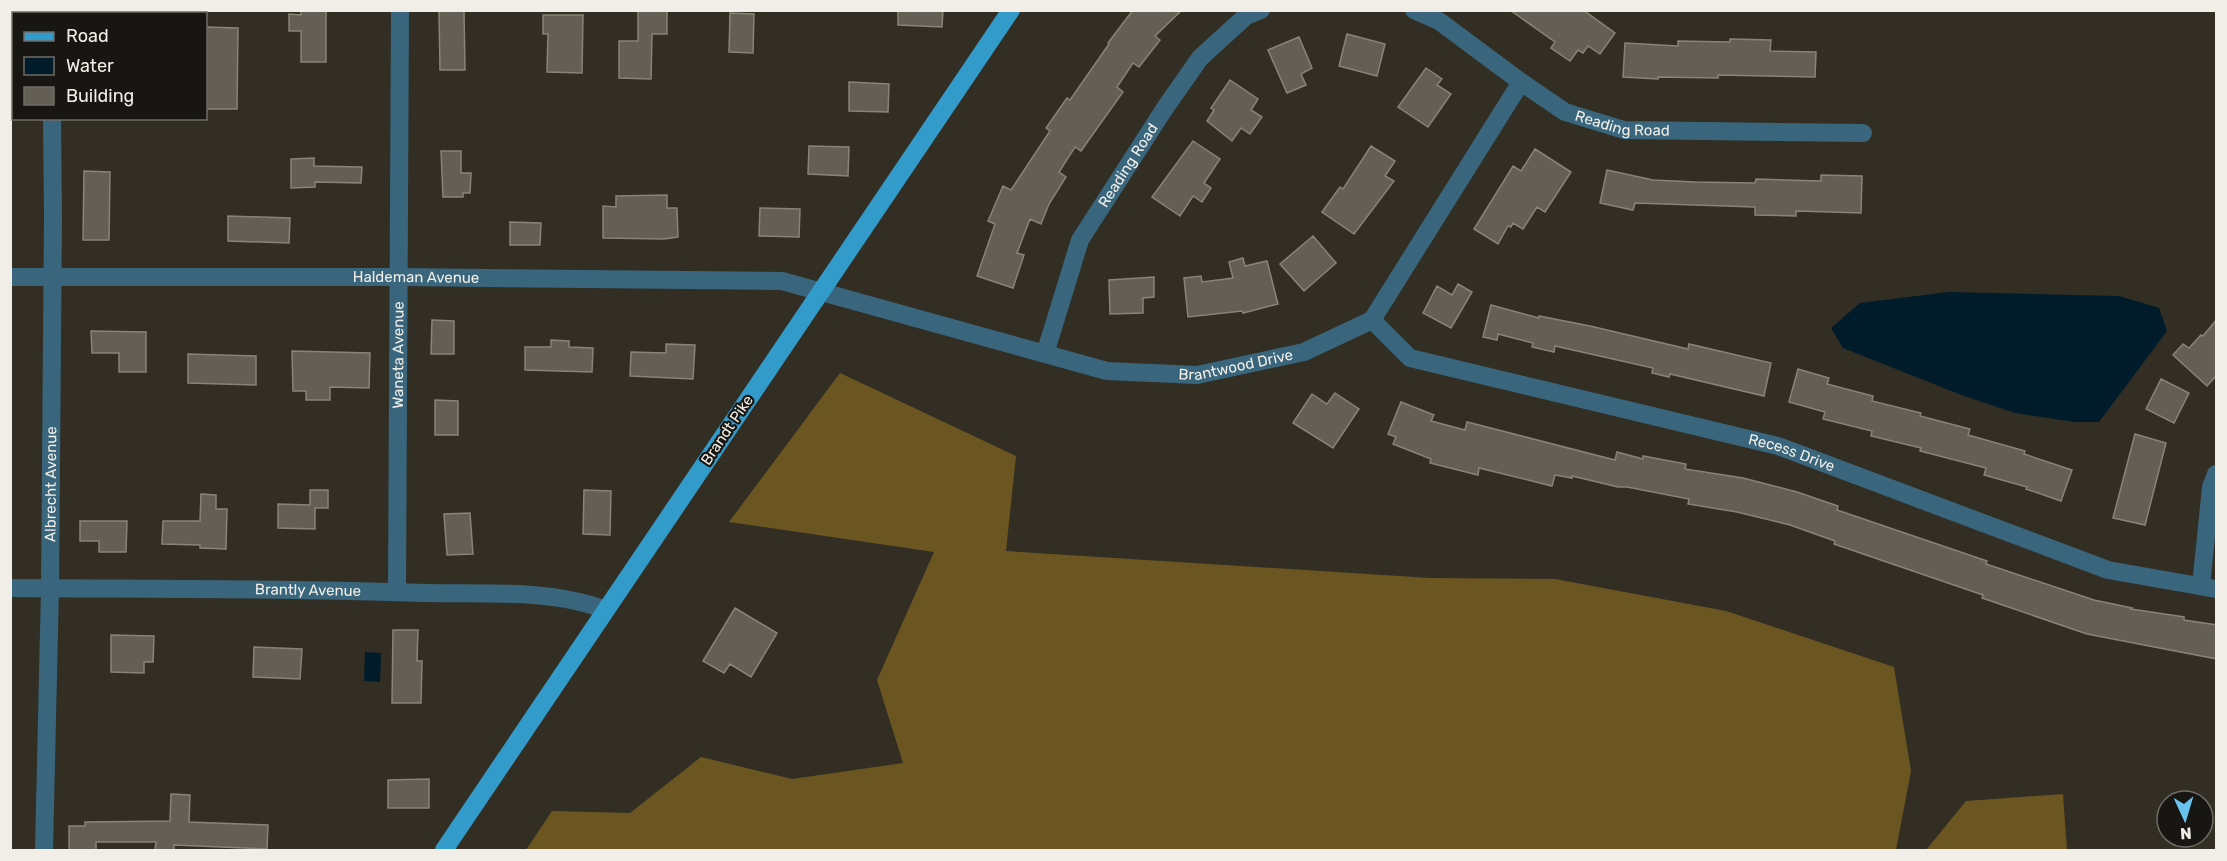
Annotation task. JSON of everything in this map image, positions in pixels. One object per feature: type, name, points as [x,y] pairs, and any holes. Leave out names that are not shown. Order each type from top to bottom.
[{"type":"main road","name":"Brandt Pike","points":[[444,850],[1011,10]]},
{"type":"street","name":"Waneta Avenue","points":[[397,592],[400,10]]},
{"type":"street","name":"Reading Road","points":[[1046,354],[1080,240],[1200,58],[1246,16],[1261,10]]},
{"type":"street","name":"Reading Road","points":[[1414,10],[1439,21],[1565,112],[1624,130],[1863,133]]},
{"type":"street","points":[[1372,320],[1521,82]]},
{"type":"street","name":"Albrecht Avenue","points":[[44,850],[50,588],[52,120]]},
{"type":"street","name":"Haldeman Avenue","points":[[10,277],[399,277],[782,281],[821,291]]},
{"type":"street","name":"Brantwood Drive","points":[[821,291],[1107,371],[1197,375],[1304,352],[1372,320]]},
{"type":"street","name":"Recess Drive","points":[[1372,320],[1410,358],[1778,446],[2108,570],[2209,588]]},
{"type":"street","points":[[2209,588],[2211,487],[2217,474]]},
{"type":"street","name":"Brantly Avenue","points":[[10,588],[397,592],[567,599],[588,603],[606,610]]},
{"type":"shaded area","points":[[840,373],[1016,456],[1006,551],[1430,578],[1555,579],[1726,611],[1894,667],[1911,771],[1896,850],[526,850],[552,811],[630,813],[701,757],[792,779],[903,763],[877,680],[934,552],[729,522]]},
{"type":"shaded area","points":[[2063,794],[2067,850],[1926,850],[1966,801]]},
{"type":"water","points":[[1949,292],[2119,296],[2159,308],[2167,331],[2099,422],[2074,422],[2015,413],[1964,396],[1843,348],[1831,328],[1860,303]]},
{"type":"water","points":[[365,652],[381,653],[380,682],[364,681]]},
{"type":"building","points":[[301,10],[326,10],[326,62],[301,62],[301,31],[289,31],[289,14],[301,15]]},
{"type":"building","points":[[439,10],[464,10],[465,70],[440,70]]},
{"type":"building","points":[[898,10],[943,10],[942,27],[898,25]]},
{"type":"building","points":[[1133,10],[1182,10],[1155,36],[1160,40],[1139,67],[1133,63],[1117,87],[1123,92],[1081,151],[1075,147],[1059,172],[1066,177],[1049,204],[1041,224],[1030,219],[1017,253],[1024,255],[1013,288],[977,276],[995,224],[988,221],[1003,186],[1011,190],[1050,131],[1046,128],[1067,98],[1070,100]]},
{"type":"building","points":[[1510,10],[1583,10],[1615,33],[1600,54],[1588,46],[1583,53],[1578,50],[1570,61],[1551,48],[1555,42]]},
{"type":"building","points":[[638,11],[667,11],[667,34],[652,34],[651,79],[619,78],[619,41],[638,41]]},
{"type":"building","points":[[730,13],[754,14],[753,53],[729,52]]},
{"type":"building","points":[[543,15],[583,15],[582,73],[547,72],[548,34],[543,34]]},
{"type":"building","points":[[207,27],[238,28],[237,109],[207,109]]},
{"type":"building","points":[[1347,34],[1385,44],[1377,76],[1339,66]]},
{"type":"building","points":[[1299,37],[1312,68],[1301,74],[1306,85],[1287,93],[1268,50]]},
{"type":"building","points":[[1730,39],[1771,40],[1770,51],[1816,52],[1815,77],[1718,75],[1718,78],[1658,77],[1658,79],[1623,77],[1625,43],[1678,46],[1678,41],[1730,42]]},
{"type":"building","points":[[1426,68],[1442,79],[1437,85],[1451,94],[1428,127],[1398,107]]},
{"type":"building","points":[[1230,80],[1258,99],[1251,110],[1262,117],[1250,134],[1241,128],[1232,141],[1207,121],[1214,110],[1211,108]]},
{"type":"building","points":[[849,82],[889,84],[888,112],[849,111]]},
{"type":"building","points":[[1193,141],[1220,159],[1204,183],[1211,188],[1202,202],[1193,196],[1180,216],[1152,197]]},
{"type":"building","points":[[809,146],[849,147],[848,176],[808,174]]},
{"type":"building","points":[[1371,146],[1395,161],[1385,176],[1394,181],[1354,234],[1322,212],[1340,187],[1343,189]]},
{"type":"building","points":[[1535,149],[1571,172],[1545,212],[1537,207],[1523,229],[1513,223],[1511,227],[1508,226],[1498,244],[1474,229],[1513,166],[1521,171]]},
{"type":"building","points":[[441,151],[461,151],[461,173],[471,173],[470,193],[463,193],[463,197],[443,197]]},
{"type":"building","points":[[314,158],[314,166],[362,167],[361,183],[315,182],[315,187],[291,188],[291,159]]},
{"type":"building","points":[[1607,170],[1653,180],[1695,182],[1755,183],[1756,179],[1821,181],[1821,175],[1862,176],[1861,213],[1796,211],[1796,216],[1755,215],[1755,207],[1635,203],[1633,210],[1600,203]]},
{"type":"building","points":[[84,171],[110,172],[109,240],[83,240]]},
{"type":"building","points":[[667,195],[667,208],[677,208],[678,237],[664,239],[603,238],[603,206],[616,207],[616,196]]},
{"type":"building","points":[[760,208],[800,209],[799,237],[759,236]]},
{"type":"building","points":[[228,216],[290,218],[289,243],[228,241]]},
{"type":"building","points":[[510,222],[541,223],[540,245],[510,245]]},
{"type":"building","points":[[1313,236],[1336,263],[1304,291],[1280,264]]},
{"type":"building","points":[[1243,258],[1245,266],[1267,261],[1278,304],[1243,313],[1242,311],[1188,317],[1184,278],[1201,276],[1202,282],[1233,278],[1229,262]]},
{"type":"building","points":[[1154,277],[1154,297],[1143,298],[1143,313],[1110,314],[1109,280]]},
{"type":"building","points":[[1458,284],[1472,292],[1451,328],[1423,313],[1437,286],[1452,295]]},
{"type":"building","points":[[1491,305],[1539,318],[1539,316],[1590,326],[1688,349],[1689,344],[1771,363],[1764,396],[1670,374],[1669,377],[1652,373],[1653,368],[1555,346],[1554,352],[1532,347],[1533,343],[1498,334],[1497,340],[1483,337]]},
{"type":"building","points":[[2217,319],[2217,375],[2207,386],[2173,355],[2183,344],[2189,348]]},
{"type":"building","points":[[432,320],[454,321],[454,354],[431,354]]},
{"type":"building","points":[[91,331],[146,332],[146,372],[119,372],[119,353],[92,353]]},
{"type":"building","points":[[551,340],[569,341],[569,347],[593,348],[592,372],[525,370],[525,347],[551,347]]},
{"type":"building","points":[[666,344],[695,345],[693,379],[630,376],[631,352],[666,353]]},
{"type":"building","points":[[292,351],[370,353],[369,388],[330,387],[330,400],[306,400],[306,391],[293,391]]},
{"type":"building","points":[[188,354],[256,356],[256,385],[188,383]]},
{"type":"building","points":[[1798,369],[1829,378],[1827,384],[1873,396],[1872,401],[1921,413],[1920,416],[1970,429],[1968,435],[2025,451],[2024,454],[2072,470],[2061,501],[2026,489],[2027,487],[1984,475],[1986,468],[1920,451],[1921,448],[1871,436],[1872,431],[1823,419],[1825,412],[1789,402]]},
{"type":"building","points":[[2161,379],[2189,393],[2174,423],[2146,409]]},
{"type":"building","points":[[1335,393],[1359,409],[1333,448],[1293,423],[1312,394],[1327,404]]},
{"type":"building","points":[[435,400],[458,401],[458,435],[435,435]]},
{"type":"building","points":[[1401,402],[1434,415],[1431,421],[1465,430],[1467,422],[1615,460],[1617,452],[1643,459],[1643,456],[1686,464],[1685,469],[1743,478],[1797,492],[1838,506],[1837,510],[2094,600],[2217,625],[2217,659],[2087,634],[1982,598],[1983,595],[1834,544],[1835,541],[1790,525],[1737,512],[1688,504],[1689,499],[1618,487],[1572,476],[1572,478],[1555,475],[1552,486],[1479,468],[1478,475],[1430,463],[1431,459],[1393,444],[1396,437],[1388,434]]},
{"type":"building","points":[[2135,434],[2166,443],[2145,525],[2113,518]]},
{"type":"building","points":[[310,490],[328,490],[328,508],[315,508],[315,529],[278,528],[278,504],[310,505]]},
{"type":"building","points":[[584,490],[611,491],[610,535],[583,534]]},
{"type":"building","points":[[201,494],[216,495],[216,509],[227,509],[226,549],[200,548],[200,545],[162,544],[163,521],[200,521]]},
{"type":"building","points":[[470,513],[473,554],[447,555],[444,514]]},
{"type":"building","points":[[80,521],[127,521],[126,552],[99,552],[99,541],[80,541]]},
{"type":"building","points":[[735,608],[777,633],[751,677],[730,664],[724,673],[703,661]]},
{"type":"building","points":[[393,630],[418,630],[417,661],[422,661],[421,703],[392,703]]},
{"type":"building","points":[[111,635],[154,636],[153,662],[144,662],[144,673],[111,672]]},
{"type":"building","points":[[254,647],[302,649],[300,679],[253,677]]},
{"type":"building","points":[[429,779],[429,808],[388,808],[388,780]]},
{"type":"building","points":[[171,794],[190,795],[189,822],[268,825],[267,849],[174,845],[174,850],[155,850],[156,842],[96,842],[96,850],[69,850],[69,826],[85,826],[85,822],[170,821]]}]
